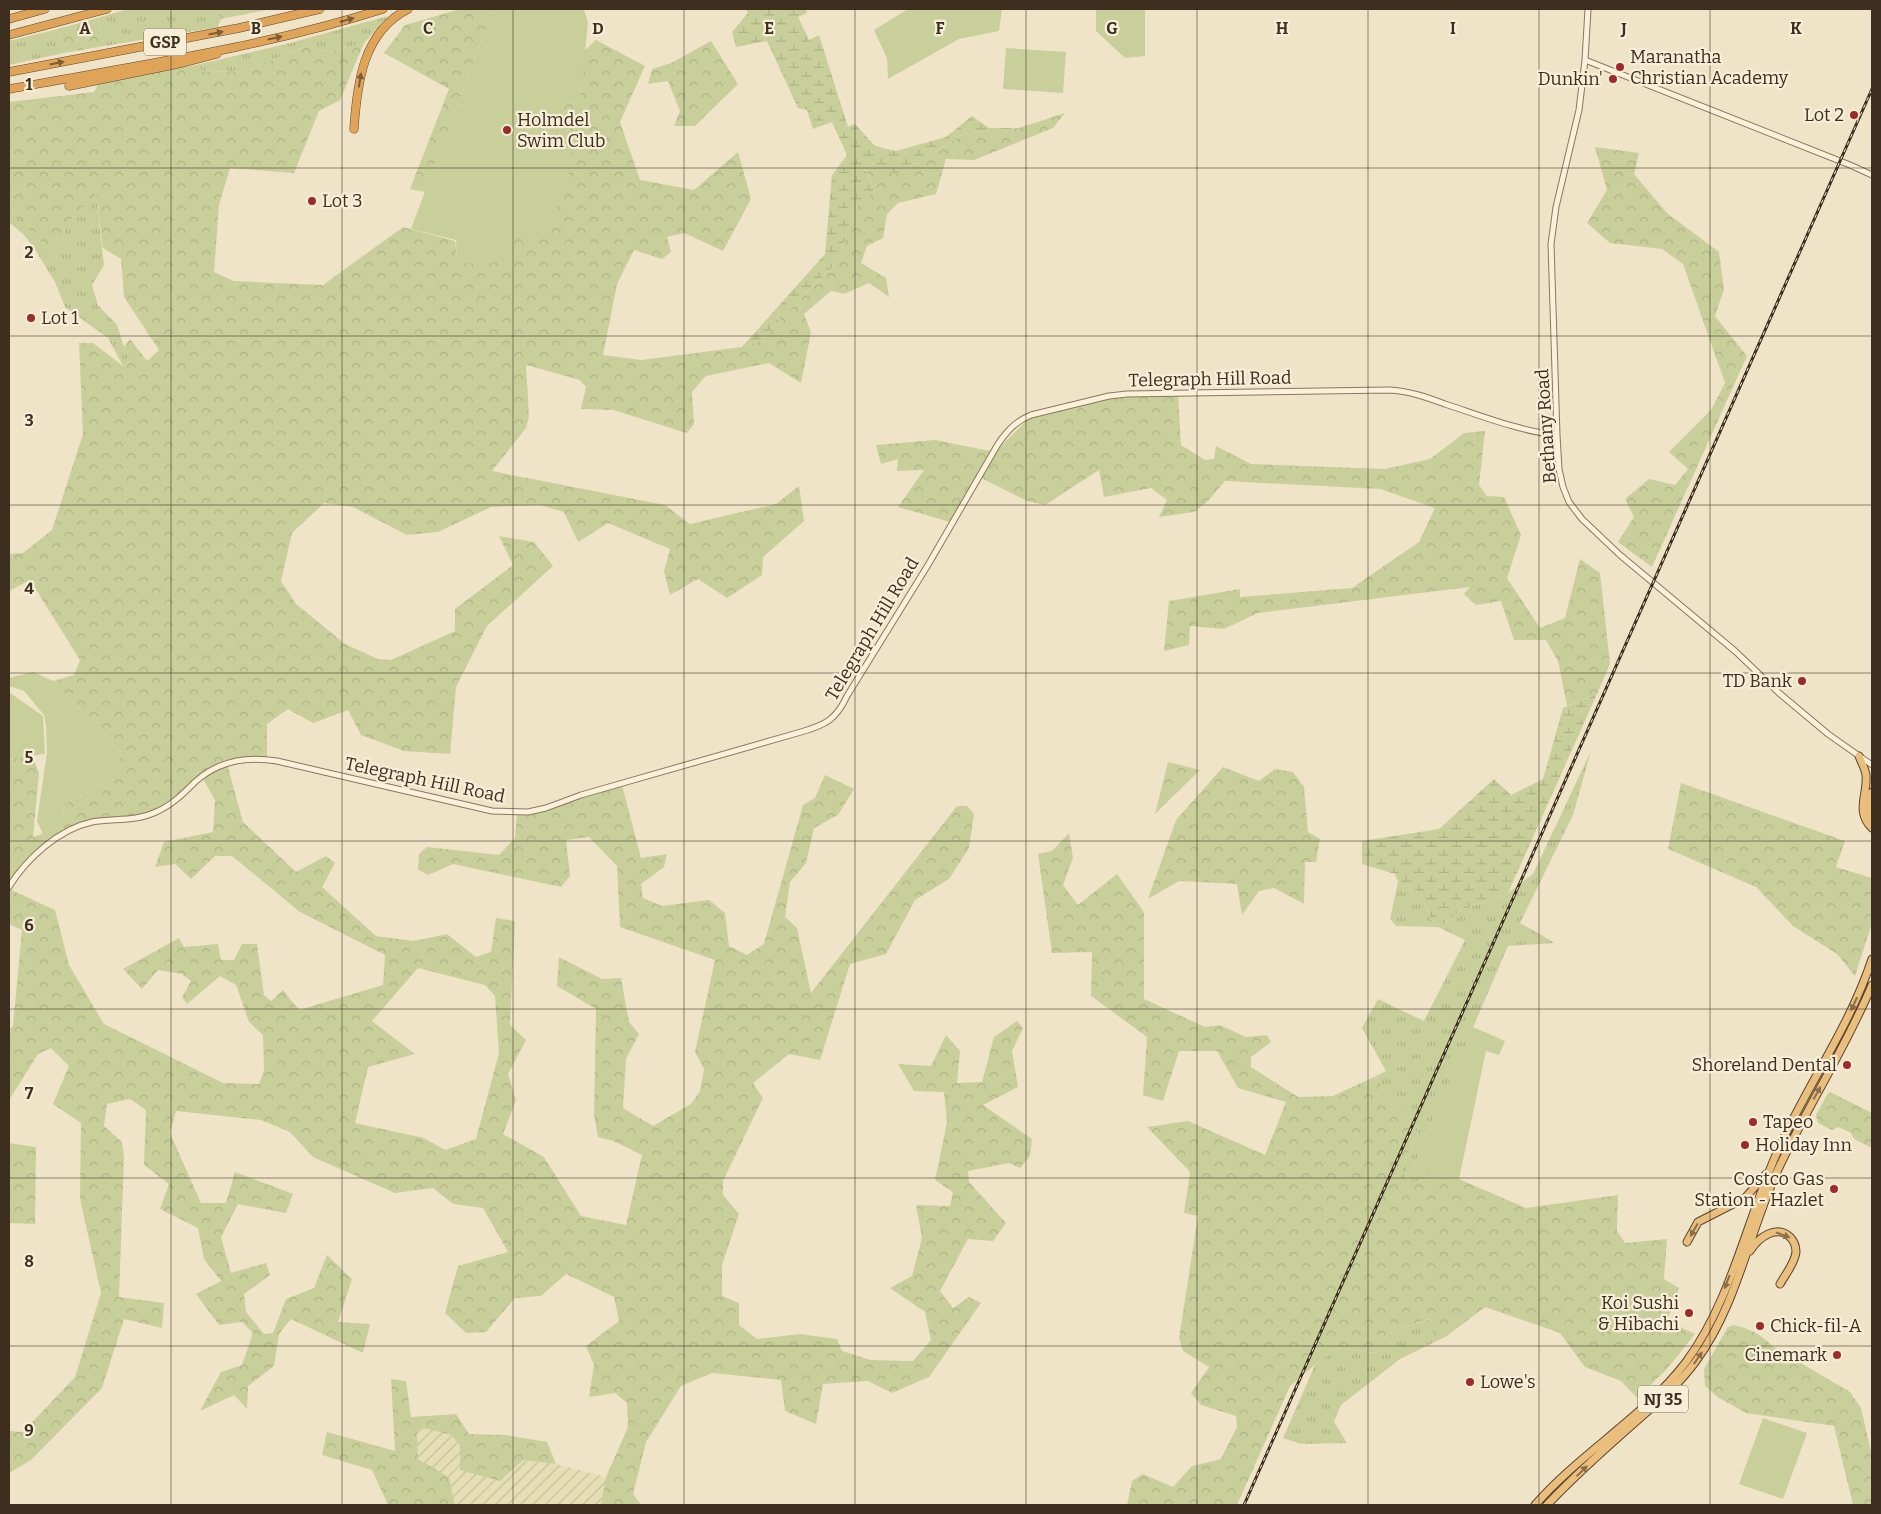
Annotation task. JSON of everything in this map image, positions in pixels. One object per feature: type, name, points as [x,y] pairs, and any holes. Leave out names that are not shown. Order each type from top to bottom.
[{"type":"highway","points":[[9,19],[45,9]]},
{"type":"highway","points":[[9,35],[107,9]]},
{"type":"highway","name":"GSP","points":[[9,72],[239,28],[320,9]]},
{"type":"highway","name":"GSP","points":[[9,89],[240,46],[311,30],[382,9]]},
{"type":"highway","points":[[354,129],[360,76],[367,53],[384,27],[396,16],[408,9]]},
{"type":"highway","points":[[70,86],[208,57],[240,46]]},
{"type":"highway","points":[[1858,756],[1866,776],[1863,810],[1867,822],[1872,828]]},
{"type":"highway","points":[[1872,792],[1868,805],[1872,820]]},
{"type":"highway","name":"NJ 35","points":[[1535,1505],[1663,1388],[1695,1349],[1720,1301],[1770,1168],[1790,1124],[1854,1005],[1872,959]]},
{"type":"highway","name":"NJ 35","points":[[1547,1505],[1683,1379],[1714,1335],[1728,1306],[1764,1205],[1785,1154],[1857,1019],[1872,986]]},
{"type":"highway","points":[[1687,1242],[1698,1222],[1745,1198],[1770,1168]]},
{"type":"highway","points":[[1746,1257],[1757,1242],[1769,1234],[1779,1232],[1788,1236],[1794,1243],[1795,1256],[1780,1284]]},
{"type":"street","name":"Bethany Road","points":[[1588,9],[1585,60],[1579,110],[1556,207],[1551,244],[1558,435],[1560,475],[1563,487],[1569,502],[1582,519],[1620,554],[1735,651],[1815,723],[1858,756],[1872,764]]},
{"type":"street","points":[[1585,60],[1850,165],[1872,176]]},
{"type":"street","name":"Telegraph Hill Road","points":[[9,887],[22,868],[36,854],[70,831],[92,822],[136,818],[153,814],[176,801],[210,771],[238,760],[258,758],[277,761],[469,807],[497,812],[520,813],[546,808],[581,795],[825,724],[842,708],[847,696],[928,564],[998,444],[1012,427],[1024,418],[1050,409],[1127,394],[1397,390],[1417,394],[1512,426],[1539,433],[1558,435]]},
{"type":"shaded area","points":[[424,1428],[451,1435],[461,1445],[523,1460],[556,1464],[606,1477],[601,1505],[455,1505],[449,1477],[417,1459],[417,1433]]},
{"type":"green space","points":[[128,9],[216,9],[221,19],[218,27],[105,46],[97,18]]},
{"type":"green space","points":[[216,9],[271,9],[221,19]]},
{"type":"green space","points":[[460,9],[493,9],[425,192],[410,189],[449,89],[384,53],[405,25]]},
{"type":"green space","name":"Holmdel Swim Club","points":[[493,9],[584,9],[588,23],[580,97],[562,106],[572,154],[567,188],[539,238],[515,232],[510,262],[457,264],[456,240],[411,229]]},
{"type":"green space","points":[[746,9],[806,9],[807,13],[798,17],[809,40],[819,35],[848,127],[855,124],[875,146],[896,151],[946,137],[972,116],[989,128],[1019,128],[964,134],[899,174],[864,167],[875,191],[854,210],[838,261],[759,341],[742,347],[825,254],[832,175],[847,155],[832,122],[813,129],[807,110],[798,108],[767,41],[736,47],[732,32],[748,13]]},
{"type":"green space","points":[[908,9],[1002,9],[999,31],[959,39],[888,79],[887,58],[874,30]]},
{"type":"green space","points":[[1096,10],[1145,10],[1145,56],[1125,58],[1096,31]]},
{"type":"green space","points":[[388,16],[364,43],[328,52],[307,46],[245,71],[204,72],[196,65],[290,43]]},
{"type":"green space","points":[[97,18],[105,46],[64,53],[58,29]]},
{"type":"green space","points":[[58,29],[64,53],[9,65],[9,41]]},
{"type":"green space","points":[[596,40],[645,66],[620,122],[640,180],[694,190],[738,152],[751,199],[723,251],[684,233],[667,237],[671,252],[662,259],[634,250],[617,284],[603,355],[641,360],[742,347],[759,341],[838,261],[854,210],[875,191],[864,166],[899,174],[964,134],[1019,128],[1065,113],[1053,128],[974,160],[946,159],[936,194],[898,203],[887,214],[883,238],[867,246],[861,263],[886,278],[889,297],[869,283],[844,294],[831,291],[804,314],[811,332],[801,383],[769,363],[706,376],[692,392],[694,424],[687,433],[613,410],[581,409],[586,387],[580,380],[526,365],[529,417],[526,428],[492,471],[665,505],[690,524],[776,504],[799,486],[804,521],[763,557],[762,575],[727,598],[698,579],[670,595],[664,571],[670,549],[608,523],[578,542],[564,512],[540,505],[491,507],[438,532],[407,535],[353,507],[324,503],[292,533],[281,581],[296,604],[345,644],[378,659],[391,660],[455,631],[455,609],[513,565],[499,536],[534,542],[553,566],[487,626],[456,687],[450,754],[404,751],[361,735],[348,710],[313,723],[288,709],[267,724],[267,759],[227,764],[243,822],[296,872],[326,856],[335,863],[322,887],[376,936],[414,941],[447,934],[476,957],[491,952],[496,918],[515,921],[510,1025],[526,1040],[508,1074],[516,1100],[503,1134],[544,1157],[581,1216],[626,1225],[642,1155],[613,1141],[598,1137],[594,1115],[596,1009],[557,986],[559,957],[602,979],[621,978],[629,1022],[639,1034],[626,1059],[623,1108],[653,1126],[691,1104],[700,1091],[704,1069],[695,1052],[715,960],[620,927],[617,866],[589,837],[566,840],[570,876],[561,887],[453,864],[428,875],[418,869],[419,854],[427,847],[499,855],[515,838],[517,814],[621,781],[641,858],[667,854],[664,867],[641,884],[643,898],[662,906],[709,900],[725,913],[729,946],[747,955],[764,944],[803,805],[815,798],[825,775],[854,789],[838,815],[814,828],[806,863],[790,882],[785,917],[797,928],[811,993],[957,806],[967,806],[974,814],[969,848],[949,879],[915,900],[886,954],[850,964],[820,1060],[789,1054],[753,1083],[763,1098],[723,1181],[723,1195],[739,1214],[722,1265],[722,1296],[739,1303],[739,1325],[757,1339],[800,1334],[837,1339],[842,1351],[871,1360],[913,1361],[931,1340],[925,1312],[890,1288],[912,1276],[922,1238],[916,1205],[950,1206],[953,1192],[935,1180],[947,1122],[944,1092],[914,1091],[898,1064],[931,1066],[946,1035],[960,1051],[957,1083],[982,1082],[994,1037],[1017,1021],[1023,1028],[1012,1051],[1018,1087],[983,1105],[1032,1139],[1030,1156],[1020,1168],[1009,1163],[968,1171],[969,1182],[1006,1223],[993,1241],[968,1239],[940,1291],[953,1308],[969,1297],[981,1303],[929,1377],[892,1393],[868,1381],[823,1384],[816,1424],[785,1411],[781,1380],[712,1373],[681,1386],[646,1442],[633,1494],[641,1505],[601,1505],[606,1477],[628,1427],[627,1403],[615,1393],[589,1397],[594,1365],[586,1346],[619,1321],[614,1297],[566,1274],[541,1296],[515,1298],[486,1332],[466,1333],[445,1313],[458,1266],[508,1252],[483,1208],[453,1204],[433,1188],[395,1193],[313,1157],[290,1132],[261,1120],[176,1111],[170,1133],[201,1203],[226,1203],[235,1172],[293,1194],[286,1213],[238,1204],[221,1237],[231,1273],[266,1263],[270,1275],[244,1294],[246,1312],[264,1334],[273,1333],[286,1299],[314,1288],[327,1255],[352,1279],[338,1322],[370,1324],[363,1353],[291,1319],[279,1334],[274,1366],[248,1386],[247,1409],[234,1395],[200,1411],[221,1372],[242,1365],[253,1333],[242,1322],[219,1325],[196,1294],[221,1281],[204,1259],[198,1228],[160,1209],[169,1184],[144,1165],[146,1110],[130,1099],[107,1104],[104,1126],[122,1142],[124,1157],[119,1297],[164,1303],[162,1328],[124,1319],[102,1388],[31,1460],[9,1473],[9,1431],[23,1432],[75,1377],[101,1293],[80,1199],[81,1123],[53,1104],[69,1066],[51,1048],[38,1054],[9,1100],[9,1030],[13,1026],[22,930],[9,924],[9,889],[55,910],[69,965],[104,1024],[223,1083],[259,1084],[264,1070],[263,1035],[249,1022],[236,985],[220,976],[187,1004],[182,997],[191,981],[182,974],[158,970],[142,989],[123,969],[179,938],[184,947],[218,944],[221,960],[234,960],[242,944],[257,944],[264,995],[271,1001],[283,990],[299,1010],[383,985],[385,955],[300,912],[232,856],[215,856],[191,879],[175,864],[155,867],[164,842],[213,832],[215,800],[202,777],[147,816],[79,826],[35,856],[9,886],[9,759],[32,755],[39,773],[33,837],[60,828],[65,804],[112,779],[122,753],[53,681],[74,675],[80,660],[30,580],[9,591],[9,554],[23,553],[52,530],[83,434],[79,343],[93,343],[123,366],[131,361],[124,347],[130,339],[147,361],[159,350],[124,297],[121,259],[103,248],[96,194],[65,225],[63,245],[48,248],[15,216],[9,195],[9,102],[94,92],[99,83],[196,65],[204,72],[245,71],[307,46],[328,52],[364,43],[340,100],[319,111],[294,173],[230,168],[219,205],[214,272],[234,281],[323,285],[403,227],[455,241],[458,264],[515,231],[572,154],[562,106],[580,97],[584,51]],"holes":[[[418,968],[485,985],[495,996],[499,1053],[476,1139],[445,1150],[424,1138],[355,1123],[368,1067],[415,1054],[372,1021]]]},
{"type":"green space","points":[[711,41],[738,84],[695,126],[674,126],[680,111],[668,81],[648,84],[652,69],[671,63]]},
{"type":"green space","points":[[1006,48],[1066,52],[1063,93],[1003,89]]},
{"type":"green space","points":[[1595,147],[1639,153],[1634,174],[1667,213],[1719,252],[1724,289],[1715,316],[1747,356],[1652,567],[1618,542],[1634,517],[1625,499],[1649,479],[1675,485],[1688,469],[1669,452],[1711,410],[1725,383],[1683,264],[1662,249],[1610,243],[1587,223],[1607,190]]},
{"type":"green space","points":[[96,193],[104,265],[92,285],[98,305],[117,325],[131,361],[123,366],[108,338],[65,307],[55,282],[36,251],[25,236],[9,222],[9,195],[15,216],[63,245],[65,225]]},
{"type":"green space","points":[[1178,394],[1181,445],[1205,460],[1214,459],[1216,446],[1251,464],[1385,469],[1430,459],[1464,433],[1485,431],[1479,485],[1487,496],[1504,497],[1521,535],[1507,578],[1540,628],[1565,618],[1580,559],[1600,573],[1610,664],[1597,694],[1567,706],[1558,661],[1546,640],[1514,640],[1501,601],[1476,605],[1464,594],[1470,587],[1258,613],[1224,629],[1190,626],[1189,645],[1164,651],[1169,601],[1240,589],[1240,597],[1352,588],[1419,542],[1435,508],[1380,489],[1225,481],[1208,501],[1194,512],[1159,517],[1167,500],[1151,488],[1104,497],[1099,470],[1045,505],[1027,501],[979,477],[953,523],[898,507],[924,470],[897,471],[898,459],[881,464],[876,445],[935,440],[995,452],[1035,412],[1120,395]]},
{"type":"green space","points":[[33,672],[53,681],[122,753],[112,779],[65,804],[60,828],[43,834],[37,821],[47,752],[44,715],[24,691],[9,686],[9,678]]},
{"type":"green space","points":[[9,692],[43,716],[45,754],[9,759]]},
{"type":"green space","points":[[1597,694],[1508,893],[1461,910],[1442,925],[1432,921],[1420,892],[1398,882],[1395,874],[1362,864],[1362,841],[1439,829],[1494,779],[1511,795],[1543,779],[1563,708]]},
{"type":"green space","points":[[1591,751],[1573,815],[1520,923],[1555,943],[1508,946],[1415,1163],[1442,1177],[1412,1182],[1401,1171],[1418,1133],[1393,1107],[1376,1076],[1386,1071],[1362,1028],[1378,999],[1424,1021],[1465,940],[1438,927],[1396,926],[1390,919],[1398,882],[1420,892],[1432,921],[1442,925],[1461,910],[1508,893],[1533,874]]},
{"type":"green space","points":[[1168,762],[1200,770],[1155,814]]},
{"type":"green space","points":[[1223,767],[1259,781],[1275,769],[1293,772],[1304,787],[1308,832],[1320,839],[1316,862],[1305,862],[1304,904],[1274,888],[1259,891],[1242,915],[1237,884],[1179,881],[1148,899],[1176,820]]},
{"type":"green space","points":[[1681,783],[1845,841],[1836,867],[1872,878],[1872,923],[1855,976],[1837,954],[1793,926],[1756,887],[1668,849]]},
{"type":"green space","points":[[1069,833],[1073,858],[1063,885],[1078,905],[1117,874],[1144,912],[1144,999],[1205,1027],[1220,1025],[1246,1037],[1267,1035],[1271,1042],[1251,1057],[1251,1067],[1298,1097],[1333,1096],[1376,1076],[1393,1107],[1413,1112],[1409,1123],[1418,1133],[1401,1171],[1412,1182],[1442,1177],[1459,1179],[1526,1208],[1618,1195],[1617,1231],[1625,1243],[1667,1239],[1664,1279],[1679,1288],[1667,1321],[1695,1334],[1666,1370],[1637,1398],[1621,1381],[1585,1367],[1560,1333],[1485,1307],[1447,1336],[1434,1336],[1428,1319],[1387,1334],[1375,1353],[1335,1348],[1290,1386],[1237,1505],[1127,1505],[1132,1481],[1143,1474],[1173,1487],[1192,1466],[1221,1459],[1237,1427],[1236,1416],[1201,1405],[1191,1393],[1209,1367],[1183,1351],[1179,1338],[1198,1216],[1184,1213],[1190,1172],[1147,1127],[1188,1121],[1265,1155],[1286,1102],[1238,1088],[1217,1051],[1179,1051],[1163,1101],[1143,1095],[1147,1037],[1091,996],[1092,952],[1052,953],[1038,854],[1052,851]]},
{"type":"green space","points":[[1473,1027],[1505,1041],[1499,1055],[1486,1051],[1459,1179],[1442,1177],[1415,1163]]},
{"type":"green space","points":[[1830,1092],[1872,1113],[1872,1148],[1854,1139],[1851,1133],[1838,1127],[1832,1130],[1818,1123],[1816,1115]]},
{"type":"green space","points":[[9,1143],[36,1147],[35,1224],[9,1223]]},
{"type":"green space","points":[[1429,1319],[1434,1336],[1447,1336],[1400,1359],[1341,1405],[1334,1422],[1347,1443],[1301,1444],[1283,1438],[1315,1365],[1335,1348],[1375,1353],[1387,1334]]},
{"type":"green space","points":[[1733,1325],[1755,1332],[1772,1346],[1850,1392],[1861,1408],[1872,1456],[1872,1505],[1853,1505],[1834,1426],[1746,1413],[1719,1398],[1705,1386],[1704,1369],[1728,1327]]},
{"type":"green space","points":[[391,1379],[406,1381],[411,1417],[456,1414],[469,1434],[505,1435],[547,1442],[556,1464],[523,1460],[500,1481],[460,1470],[460,1445],[451,1435],[424,1428],[417,1433],[418,1459],[449,1477],[455,1505],[388,1505],[372,1470],[322,1455],[327,1432],[395,1451]]},
{"type":"green space","points":[[1763,1418],[1807,1433],[1783,1499],[1739,1484]]},
{"type":"railway","points":[[1244,1505],[1872,89]]},
{"type":"place","name":"Maranatha Christian Academy","points":[[1620,67]]},
{"type":"place","name":"Dunkin'","points":[[1613,79]]},
{"type":"place","name":"Lot 2","points":[[1854,115]]},
{"type":"place","name":"Holmdel Swim Club","points":[[507,130]]},
{"type":"place","name":"Lot 3","points":[[312,201]]},
{"type":"place","name":"Lot 1","points":[[31,318]]},
{"type":"place","name":"TD Bank","points":[[1802,681]]},
{"type":"place","name":"Shoreland Dental","points":[[1847,1065]]},
{"type":"place","name":"Tapeo","points":[[1753,1122]]},
{"type":"place","name":"Holiday Inn","points":[[1745,1145]]},
{"type":"place","name":"Costco Gas Station - Hazlet","points":[[1834,1189]]},
{"type":"place","name":"Koi Sushi & Hibachi","points":[[1689,1313]]},
{"type":"place","name":"Chick-fil-A","points":[[1760,1326]]},
{"type":"place","name":"Cinemark","points":[[1837,1355]]},
{"type":"place","name":"Lowe's","points":[[1470,1382]]}]
